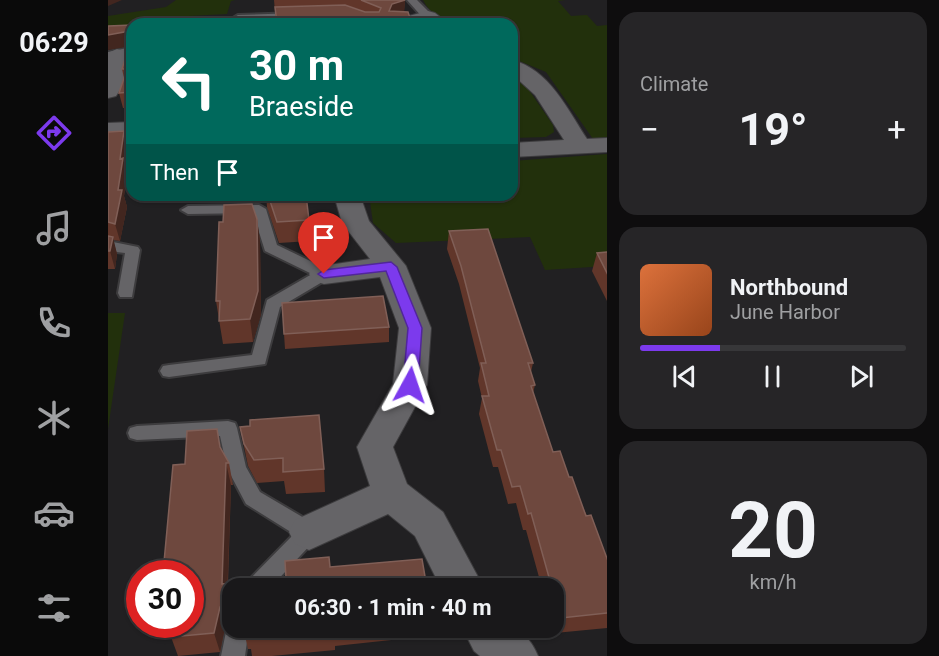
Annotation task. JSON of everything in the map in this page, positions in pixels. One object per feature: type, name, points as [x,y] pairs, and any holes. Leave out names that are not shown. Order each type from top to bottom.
[{"type":"street","points":[[518,68],[538,84],[580,146]]},
{"type":"street","points":[[108,130],[126,129]]},
{"type":"street","points":[[518,150],[607,145]]},
{"type":"street","points":[[349,201],[356,223],[391,267],[415,328],[410,385],[375,447],[392,494],[429,524],[458,578]]},
{"type":"street","points":[[324,274],[391,267]]},
{"type":"street","points":[[309,532],[392,494]]},
{"type":"street","points":[[492,638],[516,656]]},
{"type":"lane","points":[[412,0],[431,18]]},
{"type":"lane","points":[[238,18],[303,15]]},
{"type":"lane","points":[[188,210],[258,209],[270,248],[324,274]]},
{"type":"lane","points":[[108,246],[133,250],[126,293]]},
{"type":"lane","points":[[169,371],[259,360],[273,304],[324,274]]},
{"type":"lane","points":[[137,433],[228,428],[237,468],[253,498],[309,532],[265,578]]},
{"type":"lane","points":[[232,656],[236,638]]},
{"type":"green space","points":[[176,0],[235,0],[231,1],[227,14],[126,18],[126,27],[108,29],[108,16],[166,7]]},
{"type":"green space","points":[[423,0],[565,0],[558,1],[571,16],[587,15],[597,26],[607,25],[607,138],[593,139],[546,72],[518,60],[518,18],[441,18],[430,10]]},
{"type":"green space","points":[[518,77],[553,125],[554,132],[546,137],[518,138]]},
{"type":"green space","points":[[607,154],[607,266],[545,270],[530,237],[396,243],[373,223],[370,201],[518,201],[518,161]]},
{"type":"green space","points":[[108,313],[125,313],[108,429]]},
{"type":"building","points":[[361,0],[405,0],[392,4],[389,11],[408,12],[410,18],[276,18],[275,7],[345,5],[365,12],[379,12],[381,8]]},
{"type":"building","points":[[126,25],[126,32],[108,35],[108,26]]},
{"type":"building","points":[[126,56],[126,69],[122,69]]},
{"type":"building","points":[[126,72],[126,92],[119,93]]},
{"type":"building","points":[[124,131],[118,190],[122,190],[115,224],[108,222],[108,132]]},
{"type":"building","points":[[270,201],[307,201],[309,220],[277,222]]},
{"type":"building","points":[[252,204],[257,219],[258,291],[250,319],[219,321],[220,301],[216,301],[219,222],[223,222],[224,205]]},
{"type":"building","points":[[488,229],[533,363],[528,363],[535,385],[531,386],[553,452],[560,451],[586,516],[591,515],[607,558],[607,613],[564,618],[564,578],[549,578],[531,513],[528,514],[520,486],[512,487],[501,450],[497,450],[482,396],[489,396],[481,363],[486,363],[461,266],[449,231]]},
{"type":"building","points":[[108,236],[113,237],[110,251],[108,251]]},
{"type":"building","points":[[607,252],[607,273],[597,253]]},
{"type":"building","points":[[383,296],[389,327],[284,334],[282,303]]},
{"type":"building","points":[[319,415],[324,469],[283,472],[283,458],[254,460],[244,444],[240,427],[250,426],[250,420]]},
{"type":"building","points":[[217,429],[220,447],[229,463],[226,463],[222,604],[214,633],[204,634],[204,560],[164,560],[173,465],[185,464],[187,431]]},
{"type":"building","points":[[329,557],[330,567],[422,559],[425,578],[286,578],[285,561]]},
{"type":"route","points":[[324,274],[391,267],[415,328],[410,385]]}]
